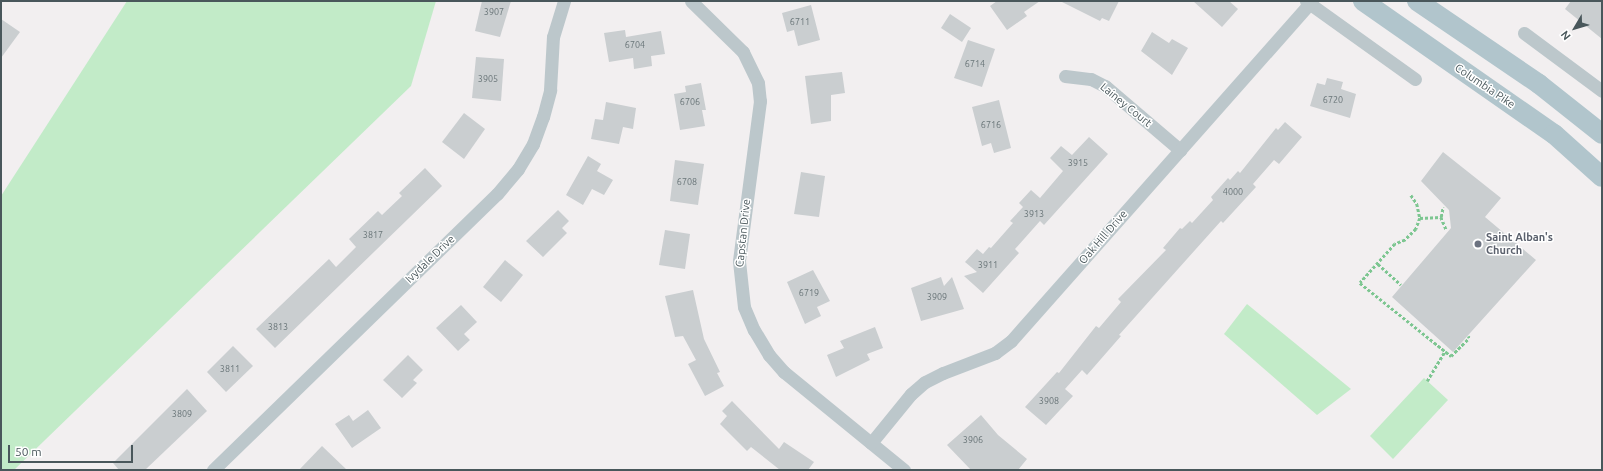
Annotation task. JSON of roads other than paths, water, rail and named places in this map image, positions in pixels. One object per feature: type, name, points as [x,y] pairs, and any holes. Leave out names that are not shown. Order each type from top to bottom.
[{"type":"main road","name":"Columbia Pike","points":[[1363,1],[1554,134],[1602,177]]},
{"type":"main road","points":[[1417,1],[1539,84],[1602,134]]},
{"type":"street","name":"Ivydale Drive","points":[[213,470],[498,194],[518,169],[533,144],[543,117],[550,90],[553,37],[564,1]]},
{"type":"street","name":"Capstan Drive","points":[[691,1],[743,52],[758,83],[760,101],[739,261],[744,307],[754,330],[769,355],[784,372],[904,470]]},
{"type":"street","name":"Oak Hill Drive","points":[[871,443],[911,394],[925,382],[942,372],[984,359],[1011,341],[1309,2]]},
{"type":"street","points":[[1309,2],[1415,80]]},
{"type":"street","points":[[1524,34],[1602,91]]},
{"type":"street","name":"Lainey Court","points":[[1065,76],[1091,79],[1105,86],[1180,150]]},
{"type":"place","name":"Saint Alban's Church","points":[[1478,244]]}]
